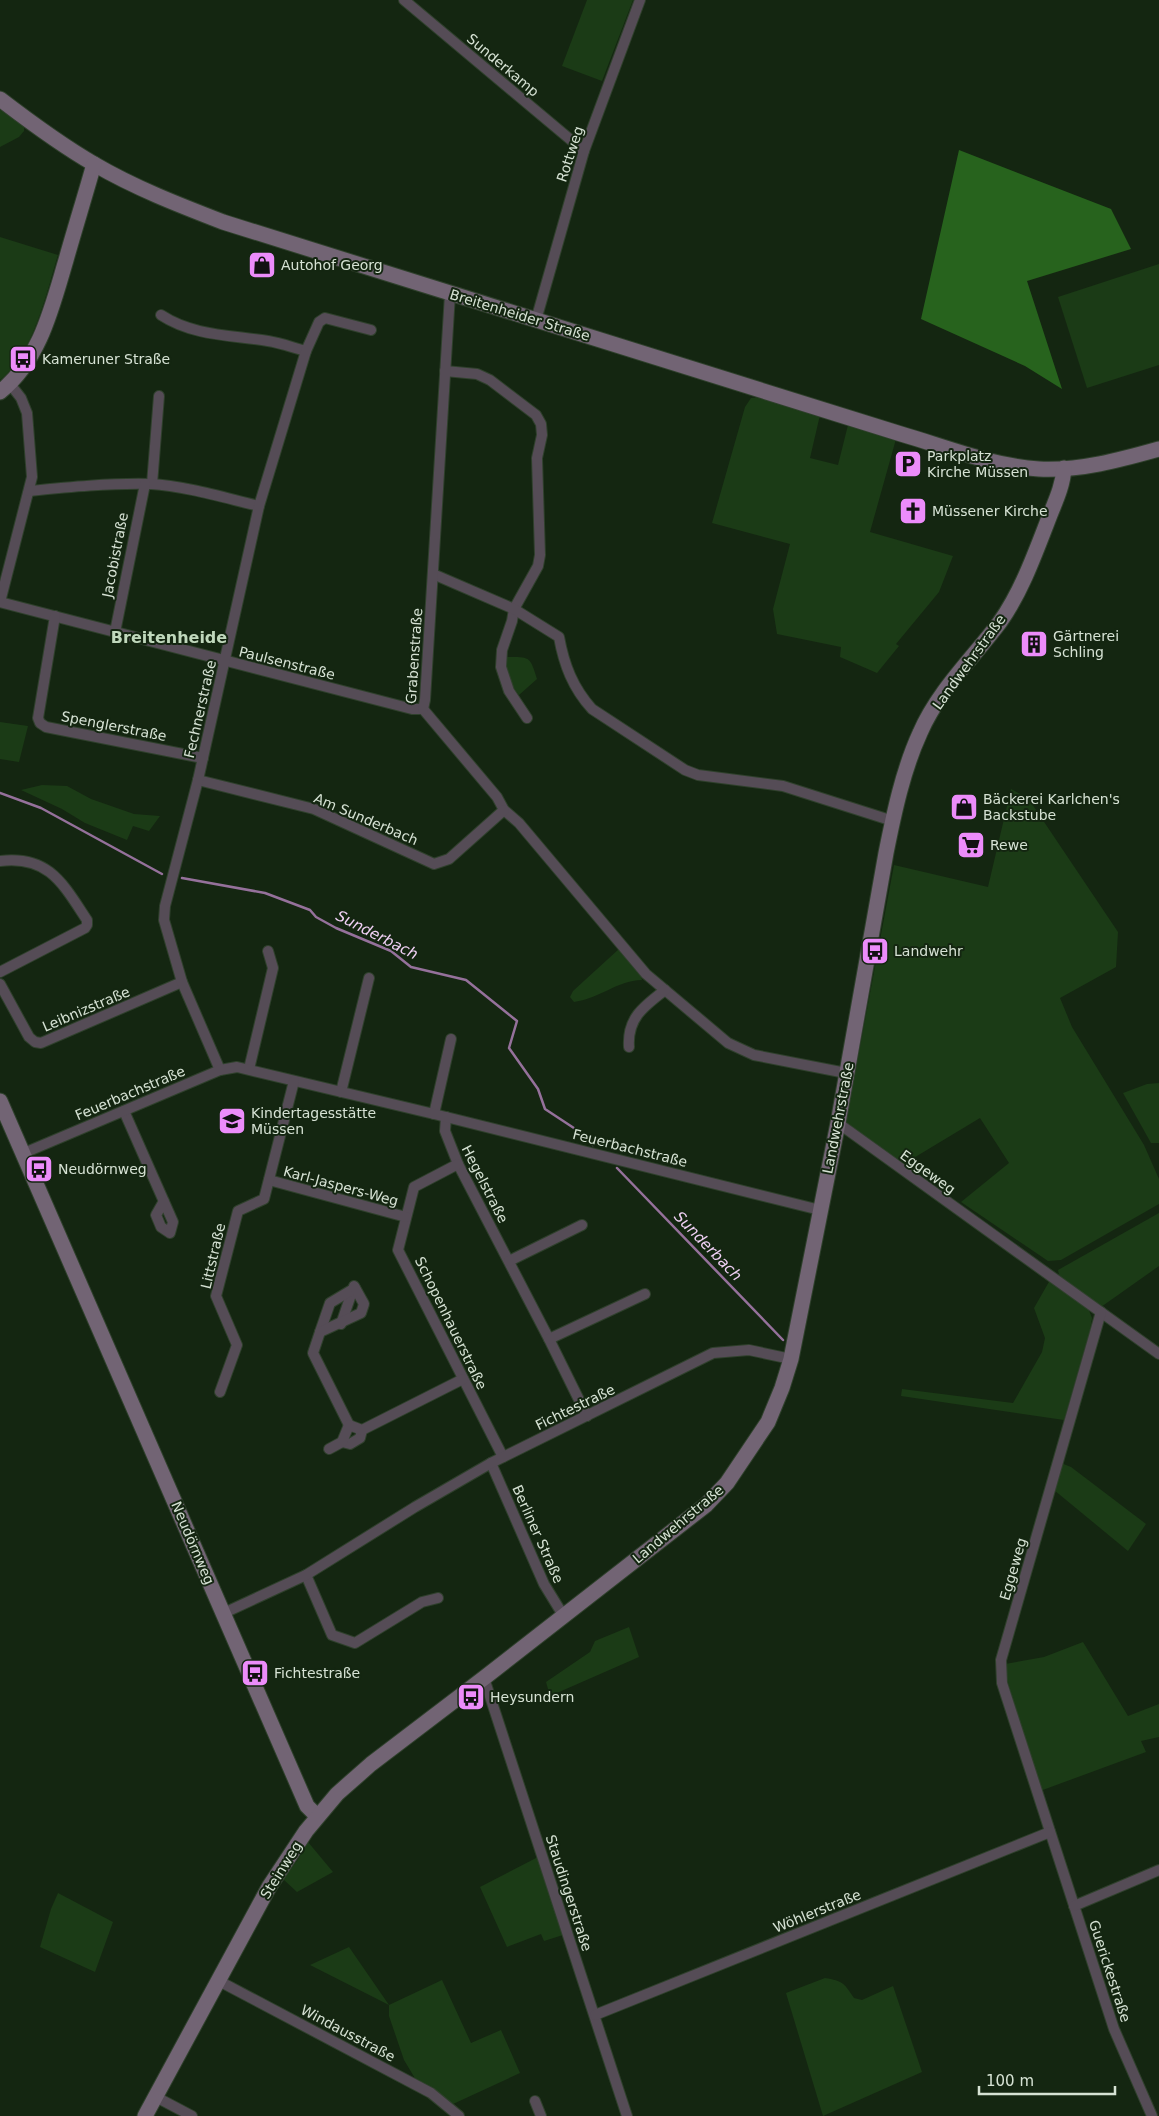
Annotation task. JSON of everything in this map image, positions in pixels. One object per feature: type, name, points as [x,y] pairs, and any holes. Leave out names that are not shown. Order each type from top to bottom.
[{"type":"street","name":"Sunderkamp","points":[[404,0],[584,151]]},
{"type":"street","name":"Rottweg","points":[[536,320],[584,151],[640,0]]},
{"type":"street","name":"Breitenheider Straße","points":[[0,99],[34,125],[94,164],[139,188],[223,222],[983,458],[1034,468],[1064,468],[1098,465],[1159,449]]},
{"type":"street","points":[[0,602],[32,477],[27,413],[21,398],[5,388],[35,350],[49,318],[94,164]]},
{"type":"street","name":"Grabenstraße","points":[[450,294],[423,708],[497,797],[504,810],[519,823],[646,974],[728,1043],[741,1050],[754,1055],[846,1073]]},
{"type":"street","points":[[161,315],[174,323],[212,335],[270,342],[306,351]]},
{"type":"street","name":"Fechnerstraße","points":[[220,1070],[182,982],[164,920],[165,906],[198,780],[259,506],[306,351],[319,322],[325,318],[371,330]]},
{"type":"street","points":[[445,371],[477,374],[490,380],[536,415],[541,424],[542,435],[537,458],[540,555],[538,566],[514,609],[502,650],[501,667],[509,691],[527,718]]},
{"type":"street","name":"Jacobistraße","points":[[115,632],[148,484],[159,396]]},
{"type":"street","name":"Landwehrstraße","points":[[484,1678],[690,1518],[727,1483],[768,1422],[791,1359],[838,1123],[893,821],[920,732],[944,692],[1001,621],[1012,602],[1061,486],[1064,468]]},
{"type":"street","points":[[29,492],[91,485],[148,484],[259,506]]},
{"type":"street","points":[[433,574],[514,609],[559,637],[570,678],[580,696],[592,709],[685,770],[698,775],[783,786],[893,821]]},
{"type":"street","name":"Paulsenstraße","points":[[0,602],[225,662],[412,709],[423,708]]},
{"type":"street","name":"Spenglerstraße","points":[[56,616],[38,718],[40,723],[46,727],[202,758]]},
{"type":"street","name":"Am Sunderbach","points":[[198,780],[314,809],[434,864],[448,860],[504,810]]},
{"type":"street","points":[[0,861],[27,861],[52,873],[63,883],[87,920],[87,925],[0,972]]},
{"type":"street","points":[[250,1069],[273,968],[268,951]]},
{"type":"street","points":[[341,1092],[369,978]]},
{"type":"street","name":"Leibnizstraße","points":[[0,984],[29,1038],[41,1043],[182,982]]},
{"type":"street","points":[[629,1047],[628,1032],[636,1017],[644,1005],[665,990]]},
{"type":"street","points":[[434,1114],[451,1039]]},
{"type":"street","name":"Feuerbachstraße","points":[[24,1153],[220,1070],[237,1067],[820,1210]]},
{"type":"street","name":"Littstraße","points":[[220,1392],[237,1345],[216,1296],[238,1211],[264,1199],[294,1081]]},
{"type":"street","name":"Neudörnweg","points":[[0,1101],[307,1806],[317,1816]]},
{"type":"street","points":[[124,1111],[164,1201]]},
{"type":"street","name":"Hegelstraße","points":[[446,1117],[444,1130],[458,1164],[587,1416]]},
{"type":"street","name":"Eggeweg","points":[[838,1123],[1159,1354]]},
{"type":"street","name":"Schopenhauerstraße","points":[[458,1164],[414,1187],[398,1250],[462,1380],[504,1457]]},
{"type":"street","name":"Karl-Jaspers-Weg","points":[[269,1180],[406,1217]]},
{"type":"street","points":[[509,1261],[582,1225]]},
{"type":"street","points":[[354,1288],[330,1303],[313,1353],[349,1426],[362,1430],[462,1380]]},
{"type":"street","points":[[320,1332],[342,1319],[361,1313],[364,1304],[354,1288]]},
{"type":"street","points":[[342,1319],[354,1288]]},
{"type":"street","points":[[549,1339],[645,1294]]},
{"type":"street","points":[[328,1308],[342,1319]]},
{"type":"street","name":"Eggeweg","points":[[1050,1832],[1002,1683],[1001,1660],[1101,1312]]},
{"type":"street","name":"Fichtestraße","points":[[224,1613],[306,1575],[415,1507],[491,1463],[713,1353],[749,1350],[791,1359]]},
{"type":"street","points":[[329,1449],[342,1442],[349,1426]]},
{"type":"street","points":[[342,1442],[350,1444],[360,1438],[362,1430]]},
{"type":"street","name":"Berliner Straße","points":[[491,1463],[544,1584],[563,1615]]},
{"type":"street","points":[[306,1575],[332,1635],[355,1643],[422,1602],[438,1598]]},
{"type":"street","name":"Steinweg","points":[[146,2116],[269,1886],[317,1816],[337,1794],[371,1764],[484,1678]]},
{"type":"street","name":"Staudingerstraße","points":[[484,1678],[627,2116]]},
{"type":"street","name":"Guerickestraße","points":[[1050,1832],[1114,2029],[1152,2116]]},
{"type":"street","name":"Wöhlerstraße","points":[[595,2016],[1050,1832]]},
{"type":"street","points":[[1074,1906],[1159,1870]]},
{"type":"street","name":"Windausstraße","points":[[219,1980],[431,2093],[459,2116]]},
{"type":"street","points":[[156,2097],[192,2116]]},
{"type":"street","points":[[535,2101],[541,2116]]},
{"type":"green space","points":[[587,0],[633,0],[602,81],[562,66]]},
{"type":"green space","points":[[0,106],[24,126],[24,131],[19,137],[0,147]]},
{"type":"green space","points":[[959,150],[1111,209],[1131,249],[1027,281],[1062,389],[1025,366],[921,319]]},
{"type":"green space","points":[[0,237],[58,255],[30,340],[11,370],[0,380]]},
{"type":"green space","points":[[1159,264],[1159,365],[1087,388],[1058,297]]},
{"type":"green space","points":[[761,397],[820,415],[810,458],[838,465],[848,425],[896,439],[870,532],[953,556],[939,592],[896,644],[899,646],[877,673],[840,657],[841,647],[777,634],[773,609],[790,544],[712,523],[745,407],[751,398]]},
{"type":"green space","points":[[506,657],[528,659],[535,671],[537,679],[519,695],[509,678]]},
{"type":"green space","points":[[0,722],[28,726],[19,762],[0,759]]},
{"type":"green space","points":[[42,785],[67,786],[91,799],[134,814],[160,816],[149,831],[133,826],[127,840],[85,823],[62,809],[21,790]]},
{"type":"green space","points":[[1011,789],[1028,798],[1118,932],[1116,967],[1060,998],[1072,1027],[1144,1145],[1159,1179],[1159,1204],[1061,1260],[1048,1261],[961,1202],[1009,1163],[980,1118],[902,1165],[846,1122],[894,865],[988,887]]},
{"type":"green space","points":[[619,949],[640,971],[642,980],[624,983],[592,997],[574,1002],[570,997],[573,991]]},
{"type":"green space","points":[[1159,1083],[1159,1143],[1151,1143],[1123,1093],[1147,1084]]},
{"type":"green space","points":[[1159,1213],[1159,1266],[1101,1307],[1059,1275],[1058,1270]]},
{"type":"green space","points":[[1050,1280],[1088,1308],[1092,1318],[1064,1420],[901,1396],[902,1389],[1013,1403],[1042,1352],[1045,1338],[1034,1308]]},
{"type":"green space","points":[[1061,1463],[1071,1467],[1146,1524],[1128,1551],[1054,1490]]},
{"type":"green space","points":[[629,1627],[639,1657],[550,1696],[546,1682],[590,1652],[595,1641]]},
{"type":"green space","points":[[1083,1642],[1128,1716],[1159,1704],[1159,1737],[1141,1741],[1146,1752],[1040,1791],[1007,1679],[1005,1664],[1044,1657]]},
{"type":"green space","points":[[308,1842],[333,1872],[297,1892],[283,1879],[297,1861]]},
{"type":"green space","points":[[538,1857],[563,1935],[544,1941],[541,1934],[507,1947],[480,1887]]},
{"type":"green space","points":[[58,1893],[113,1922],[95,1972],[40,1947],[51,1909]]},
{"type":"green space","points":[[349,1947],[389,2005],[310,1965]]},
{"type":"green space","points":[[825,1978],[836,1980],[848,1989],[854,1998],[862,2000],[893,1986],[922,2072],[823,2116],[786,1993]]},
{"type":"green space","points":[[442,1980],[471,2043],[501,2030],[520,2073],[453,2104],[416,2080],[404,2060],[389,2016],[389,2005]]},
{"type":"waterway","name":"Sunderbach","points":[[0,793],[41,808],[162,874]]},
{"type":"waterway","name":"Sunderbach","points":[[182,878],[265,893],[310,910],[316,917],[336,928],[391,951],[411,967],[466,980],[517,1021],[509,1048],[538,1089],[545,1109],[586,1136],[593,1145]]},
{"type":"waterway","name":"Sunderbach","points":[[617,1168],[783,1340]]},
{"type":"place","name":"Autohof Georg","points":[[262,265]]},
{"type":"place","name":"Kameruner Straße","points":[[23,359]]},
{"type":"place","name":"Parkplatz Kirche Müssen","points":[[908,464]]},
{"type":"place","name":"Müssener Kirche","points":[[913,511]]},
{"type":"place","name":"Gärtnerei Schling","points":[[1034,644]]},
{"type":"place","name":"Bäckerei Karlchen's Backstube","points":[[964,807]]},
{"type":"place","name":"Rewe","points":[[971,845]]},
{"type":"place","name":"Landwehr","points":[[875,951]]},
{"type":"place","name":"Kindertagesstätte Müssen","points":[[232,1121]]},
{"type":"place","name":"Neudörnweg","points":[[39,1169]]},
{"type":"place","name":"Fichtestraße","points":[[255,1673]]},
{"type":"place","name":"Heysundern","points":[[471,1697]]},
{"type":"district","name":"Breitenheide","points":[[169,637]]}]
